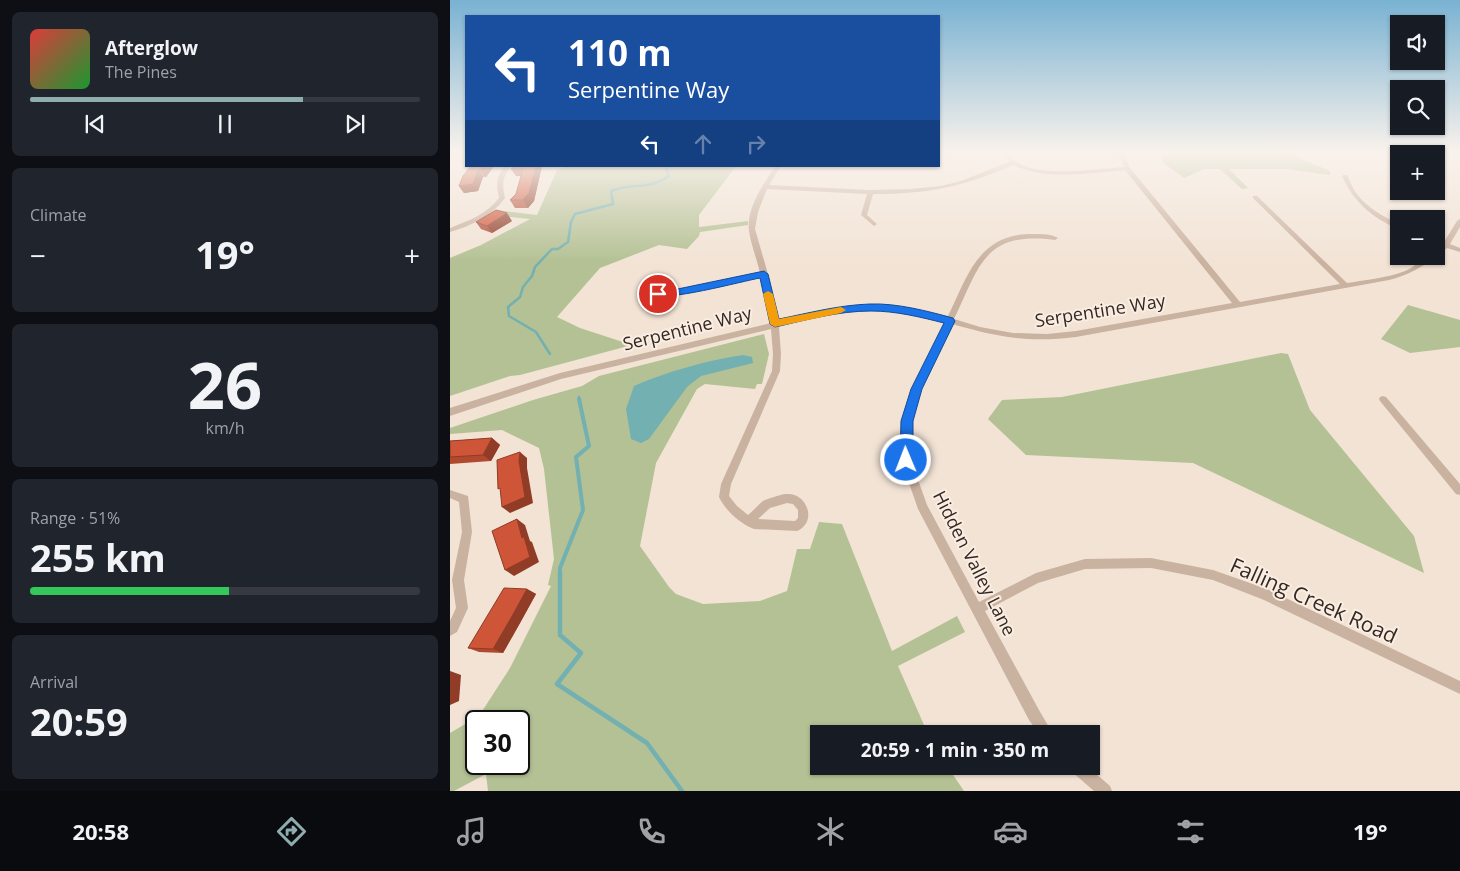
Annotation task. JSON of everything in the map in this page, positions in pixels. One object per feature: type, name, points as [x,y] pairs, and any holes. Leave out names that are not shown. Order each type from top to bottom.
[{"type":"street","points":[[450,230],[491,211],[499,204],[502,198],[499,188]]},
{"type":"street","points":[[749,521],[767,504],[787,498],[796,501],[803,508],[803,520],[797,526],[754,524],[736,514],[724,497],[726,484],[776,371],[778,356],[775,324],[752,230],[756,203],[765,188]]},
{"type":"street","points":[[790,188],[910,192],[936,188]]},
{"type":"street","points":[[1143,188],[1237,304]]},
{"type":"street","points":[[1349,188],[1354,197],[1370,211],[1390,222]]},
{"type":"street","points":[[871,191],[864,216],[874,224]]},
{"type":"street","points":[[1255,197],[1345,285]]},
{"type":"street","name":"Serpentine Way","points":[[1446,245],[1460,221]]},
{"type":"street","name":"Hidden Valley Lane","points":[[1041,725],[922,506],[906,460],[907,421],[916,389],[978,262],[988,249],[1000,242],[1015,237],[1036,235],[1055,238]]},
{"type":"street","points":[[1446,245],[1460,250]]},
{"type":"street","name":"Serpentine Way","points":[[450,412],[560,376],[834,311],[871,307],[900,310],[1028,338],[1047,337],[1076,334],[1389,278],[1408,272],[1419,265]]},
{"type":"street","points":[[645,291],[658,294],[673,293],[764,274]]},
{"type":"street","points":[[1384,399],[1460,491]]},
{"type":"street","points":[[450,494],[464,499],[467,532],[458,580],[462,608],[453,628],[450,630]]},
{"type":"street","name":"Falling Creek Road","points":[[977,609],[1036,578],[1085,564],[1151,563],[1213,575],[1267,595],[1460,688]]},
{"type":"street","points":[[1086,775],[1105,791]]},
{"type":"green space","points":[[549,188],[719,188],[699,215],[699,227],[748,221],[748,225],[700,232],[699,236],[687,249],[659,245],[600,268],[557,317],[580,328],[632,345],[510,376],[450,396],[450,258],[481,245],[530,219],[490,215],[497,210],[537,215]]},
{"type":"green space","points":[[1408,305],[1460,320],[1460,347],[1410,353],[1381,339]]},
{"type":"green space","points":[[764,334],[769,354],[762,384],[757,384],[755,389],[705,384],[697,389],[656,463],[640,546],[676,594],[703,604],[760,601],[787,591],[797,549],[810,549],[819,522],[842,524],[892,651],[957,616],[965,632],[898,666],[924,725],[810,725],[810,775],[953,775],[964,791],[488,791],[486,775],[530,775],[530,710],[483,710],[510,668],[551,586],[548,585],[554,559],[544,469],[539,448],[502,430],[450,434],[450,428],[533,400],[582,386],[599,376]]},
{"type":"green space","points":[[1281,353],[1288,354],[1310,410],[1414,536],[1424,573],[1193,463],[1026,455],[988,419],[1002,400],[1062,397]]},
{"type":"green space","points":[[465,724],[465,775],[484,775],[454,791],[450,791],[450,733]]},
{"type":"water","points":[[743,355],[752,357],[753,363],[701,376],[687,387],[649,439],[641,443],[631,439],[626,409],[634,386],[687,367]]},
{"type":"building","points":[[518,188],[530,188],[529,193],[523,200],[510,200],[516,194]]},
{"type":"building","points":[[496,210],[507,213],[487,226],[476,222]]},
{"type":"building","points":[[492,438],[483,455],[450,457],[450,441]]},
{"type":"building","points":[[520,452],[519,461],[525,497],[502,507],[500,488],[498,489],[497,460]]},
{"type":"building","points":[[517,519],[530,557],[505,570],[492,531]]},
{"type":"building","points":[[504,588],[527,589],[493,649],[468,648]]},
{"type":"waterway","points":[[550,354],[536,332],[509,316],[508,307],[520,297],[523,287],[532,276],[535,267],[552,249],[558,249],[568,242],[571,222],[575,214],[613,204],[611,191],[620,188]]},
{"type":"waterway","points":[[579,399],[589,446],[576,457],[583,510],[560,568],[560,635],[581,653],[557,684],[647,743],[682,791]]},
{"type":"slow traffic","points":[[768,294],[775,324],[841,310]]},
{"type":"route","points":[[658,294],[673,293],[764,274],[775,324],[834,311],[871,307],[900,310],[950,321],[916,389],[907,421],[906,460]]}]
